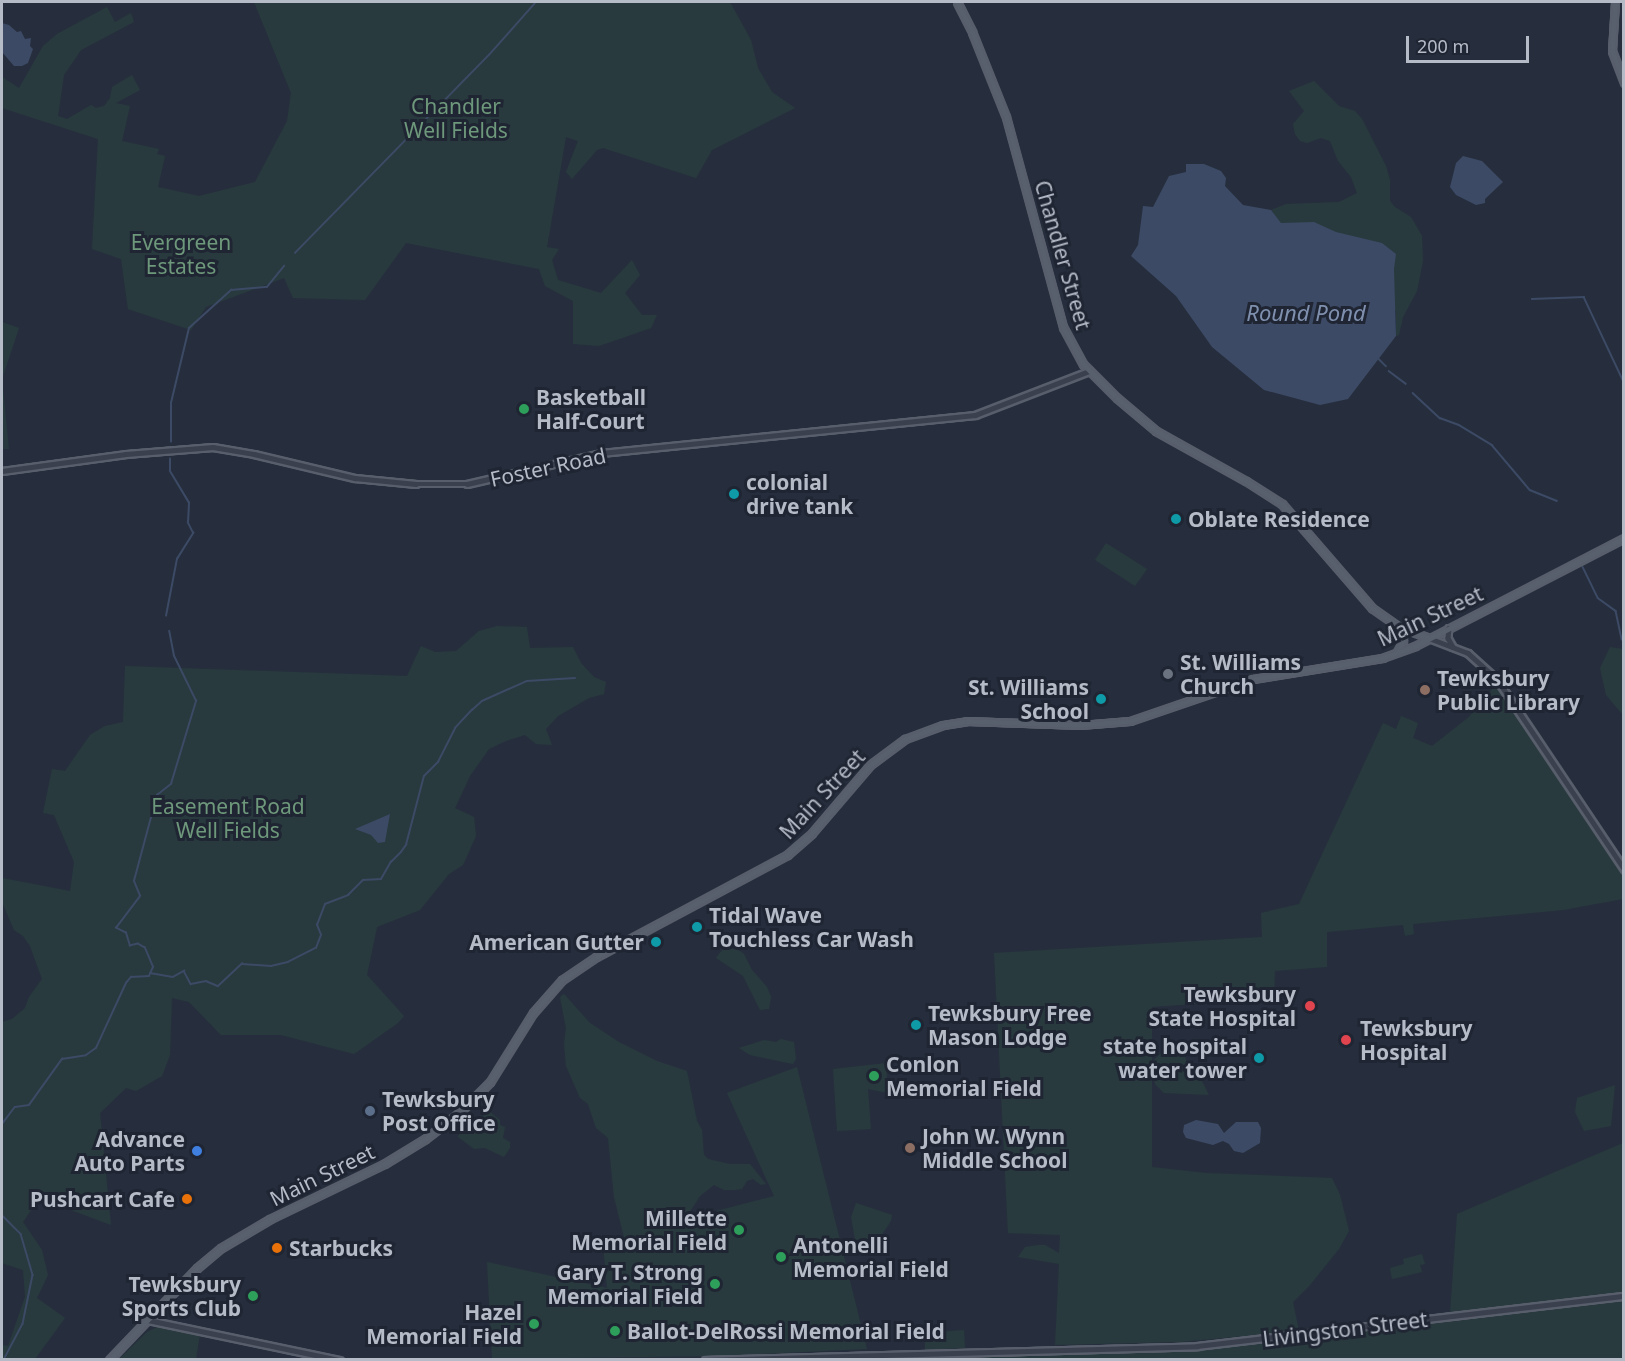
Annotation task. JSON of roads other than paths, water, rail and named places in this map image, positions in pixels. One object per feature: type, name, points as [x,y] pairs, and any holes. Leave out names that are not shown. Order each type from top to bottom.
[{"type":"main road","name":"Chandler Street","points":[[957,2],[972,32],[1012,133],[1063,327],[1073,348],[1089,371],[1140,419],[1161,435],[1246,481],[1282,504],[1301,523],[1364,601],[1399,627],[1429,638]]},
{"type":"main road","points":[[1615,2],[1612,51],[1623,83]]},
{"type":"main road","name":"Main Street","points":[[109,1359],[197,1268],[236,1238],[384,1164],[443,1126],[490,1082],[537,1008],[562,980],[596,957],[787,855],[812,833],[870,765],[905,739],[937,727],[968,721],[1080,725],[1130,721],[1254,679],[1395,654],[1623,538]]},
{"type":"main road","points":[[1395,654],[1403,641],[1399,627]]},
{"type":"street","name":"Foster Road","points":[[2,471],[118,455],[213,447],[356,477],[432,485],[467,484],[601,453],[975,415],[1089,371]]},
{"type":"street","points":[[1449,628],[1448,638],[1454,646]]},
{"type":"street","name":"Chandler Street","points":[[1429,638],[1454,646],[1478,660],[1497,679],[1623,869]]},
{"type":"street","name":"Livingston Street","points":[[705,1359],[1195,1346],[1623,1296]]},
{"type":"street","points":[[148,1320],[340,1359]]},
{"type":"water","points":[[2,23],[9,25],[17,32],[21,31],[25,39],[31,38],[30,46],[33,49],[28,63],[14,66],[2,52]]},
{"type":"water","points":[[1463,156],[1482,161],[1503,182],[1485,199],[1485,203],[1476,205],[1456,195],[1450,187],[1456,163]]},
{"type":"water","name":"Round Pond","points":[[1186,164],[1204,164],[1221,171],[1226,178],[1225,186],[1243,205],[1271,210],[1281,223],[1314,222],[1336,232],[1382,243],[1396,254],[1394,269],[1396,336],[1348,399],[1320,405],[1264,390],[1212,347],[1176,296],[1131,256],[1138,245],[1143,206],[1153,207],[1169,176],[1186,172]]},
{"type":"water","points":[[390,814],[385,842],[378,843],[371,835],[355,829]]},
{"type":"water","points":[[1196,1120],[1218,1124],[1224,1133],[1236,1122],[1258,1122],[1261,1128],[1260,1143],[1243,1153],[1234,1151],[1229,1144],[1223,1141],[1213,1145],[1186,1138],[1183,1132],[1184,1125]]},
{"type":"waterway","points":[[295,253],[489,55],[536,2]]},
{"type":"waterway","points":[[171,442],[171,403],[189,328],[231,290],[267,287],[284,266]]},
{"type":"waterway","points":[[1532,299],[1584,297],[1624,382]]},
{"type":"waterway","points":[[1379,359],[1386,366]]},
{"type":"waterway","points":[[1389,371],[1406,384]]},
{"type":"waterway","points":[[1413,393],[1440,418],[1459,425],[1492,445],[1530,490],[1557,501]]},
{"type":"waterway","points":[[166,616],[177,559],[193,533],[188,523],[189,503],[170,471],[170,459]]},
{"type":"waterway","points":[[1583,567],[1598,598],[1616,611],[1622,639]]},
{"type":"waterway","points":[[2,1124],[15,1107],[29,1105],[62,1059],[86,1055],[96,1048],[126,983],[131,977],[149,976],[153,967],[145,948],[138,944],[130,946],[126,933],[116,928],[140,896],[134,881],[157,795],[171,784],[196,701],[174,656],[169,631]]},
{"type":"waterway","points":[[150,973],[173,977],[184,971],[191,984],[206,981],[218,986],[242,964],[271,966],[288,962],[316,948],[321,935],[317,925],[325,904],[348,895],[363,880],[381,879],[391,862],[406,845],[424,776],[438,762],[455,728],[472,710],[482,701],[527,681],[575,678]]},
{"type":"waterway","points":[[2,1215],[21,1234],[33,1275],[23,1324],[4,1360]]},
{"type":"place","name":"Basketball Half-Court","points":[[524,409]]},
{"type":"place","name":"colonial drive tank","points":[[734,494]]},
{"type":"place","name":"Oblate Residence","points":[[1176,519]]},
{"type":"place","name":"St. Williams Church","points":[[1168,674]]},
{"type":"place","name":"Tewksbury Public Library","points":[[1425,690]]},
{"type":"place","name":"St. Williams School","points":[[1101,699]]},
{"type":"place","name":"Tidal Wave Touchless Car Wash","points":[[697,927]]},
{"type":"place","name":"American Gutter","points":[[656,942]]},
{"type":"place","name":"Tewksbury State Hospital","points":[[1310,1006]]},
{"type":"place","name":"Tewksbury Free Mason Lodge","points":[[916,1025]]},
{"type":"place","name":"Tewksbury Hospital","points":[[1346,1040]]},
{"type":"place","name":"state hospital water tower","points":[[1259,1058]]},
{"type":"place","name":"Conlon Memorial Field","points":[[874,1076]]},
{"type":"place","name":"Tewksbury Post Office","points":[[370,1111]]},
{"type":"place","name":"John W. Wynn Middle School","points":[[910,1148]]},
{"type":"place","name":"Advance Auto Parts","points":[[197,1151]]},
{"type":"place","name":"Pushcart Cafe","points":[[187,1199]]},
{"type":"place","name":"Millette Memorial Field","points":[[739,1230]]},
{"type":"place","name":"Starbucks","points":[[277,1248]]},
{"type":"place","name":"Antonelli Memorial Field","points":[[781,1257]]},
{"type":"place","name":"Gary T. Strong Memorial Field","points":[[715,1284]]},
{"type":"place","name":"Tewksbury Sports Club","points":[[253,1296]]},
{"type":"place","name":"Hazel Memorial Field","points":[[534,1324]]},
{"type":"place","name":"Ballot-DelRossi Memorial Field","points":[[615,1331]]},
{"type":"park label","name":"Chandler Well Fields","points":[[456,118]]},
{"type":"park label","name":"Evergreen Estates","points":[[181,254]]},
{"type":"park label","name":"Easement Road Well Fields","points":[[228,818]]}]
